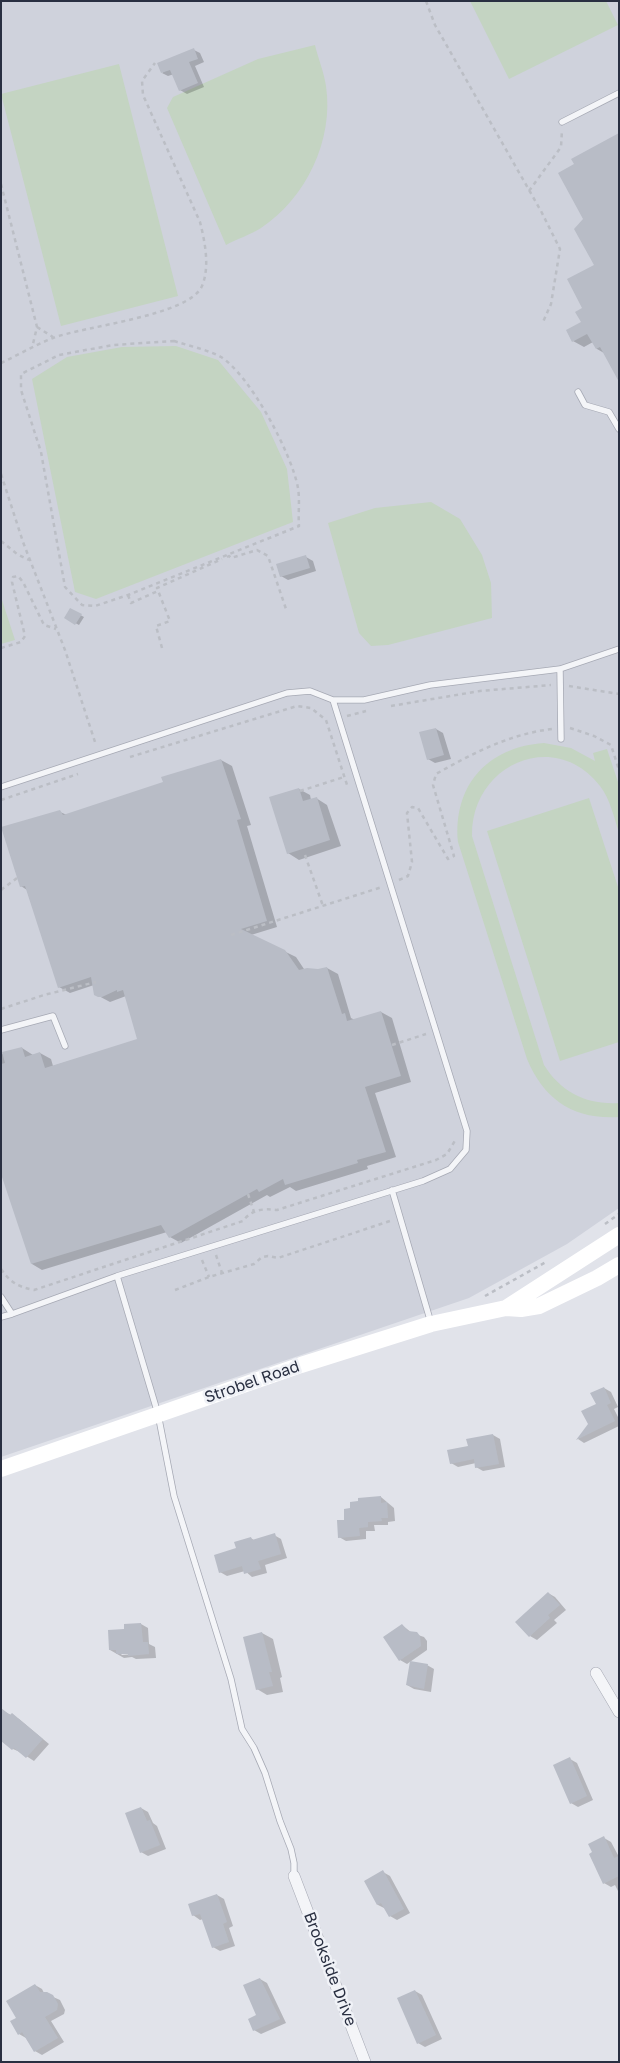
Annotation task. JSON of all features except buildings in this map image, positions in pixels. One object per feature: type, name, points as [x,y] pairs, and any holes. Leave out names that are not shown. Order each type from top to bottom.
[{"type":"street","name":"Strobel Road","points":[[506,1308],[619,1235]]},
{"type":"street","name":"Strobel Road","points":[[1,1469],[301,1365],[431,1324],[506,1308],[521,1309],[539,1306],[597,1278],[619,1265]]},
{"type":"street","points":[[596,1673],[619,1712]]},
{"type":"street","name":"Brookside Drive","points":[[294,1876],[365,2062]]},
{"type":"lane","points":[[562,122],[619,93]]},
{"type":"lane","points":[[578,392],[586,405],[608,412],[619,429]]},
{"type":"lane","points":[[1,787],[287,693],[310,691],[333,700],[364,700],[430,685],[560,670],[619,649]]},
{"type":"lane","points":[[560,670],[560,740]]},
{"type":"lane","points":[[1,1317],[117,1276],[423,1181],[450,1169],[466,1150],[467,1131],[333,700]]},
{"type":"lane","points":[[1,1030],[53,1016],[65,1046]]},
{"type":"lane","points":[[392,1190],[431,1324]]},
{"type":"lane","points":[[117,1276],[158,1414],[174,1496],[231,1679],[242,1729],[254,1748],[265,1773],[280,1821],[291,1848],[294,1876]]},
{"type":"lane","points":[[1,1297],[12,1314]]},
{"type":"path","points":[[426,1],[435,25],[529,190],[560,249],[551,304],[543,322]]},
{"type":"path","points":[[1,364],[53,338],[152,314],[188,301],[201,287],[206,264],[205,240],[200,222],[143,95],[142,81],[155,63]]},
{"type":"path","points":[[529,190],[561,147],[562,122]]},
{"type":"path","points":[[1,184],[37,327],[32,348]]},
{"type":"path","points":[[37,327],[53,338]]},
{"type":"path","points":[[174,341],[222,358],[245,382],[254,395],[272,423],[298,487],[299,526],[128,595],[95,606],[82,605],[65,587],[41,452],[21,390],[22,374],[58,355],[113,345],[174,341]]},
{"type":"path","points":[[1,474],[99,755]]},
{"type":"path","points":[[1,541],[17,554],[30,560]]},
{"type":"path","points":[[162,648],[156,626],[170,621],[157,588],[229,556],[231,558],[257,550],[268,556],[286,609]]},
{"type":"path","points":[[1,648],[21,642],[25,636],[12,582],[13,577],[18,576],[23,582],[44,624],[56,629]]},
{"type":"path","points":[[128,595],[131,603],[158,591]]},
{"type":"path","points":[[389,706],[480,691],[546,684],[619,694]]},
{"type":"path","points":[[122,759],[297,706],[312,708],[326,720],[350,792]]},
{"type":"path","points":[[326,720],[372,710]]},
{"type":"path","points":[[231,935],[390,884],[408,876],[412,862],[407,813],[412,808],[418,808],[448,859],[454,856],[433,785],[436,774],[502,740],[542,730],[568,727],[594,736],[611,745],[619,770]]},
{"type":"path","points":[[1,800],[84,772]]},
{"type":"path","points":[[300,791],[345,777]]},
{"type":"path","points":[[305,855],[323,906]]},
{"type":"path","points":[[1,890],[17,878]]},
{"type":"path","points":[[1,1009],[44,995],[96,982]]},
{"type":"path","points":[[392,1045],[427,1033],[430,1042]]},
{"type":"path","points":[[1,1269],[15,1284],[34,1290],[243,1221],[248,1214],[264,1208],[277,1210],[436,1160],[447,1154],[458,1136]]},
{"type":"path","points":[[248,1194],[254,1212]]},
{"type":"path","points":[[604,1224],[619,1214]]},
{"type":"path","points":[[175,1290],[222,1272],[254,1264],[262,1257],[278,1258],[400,1218]]},
{"type":"path","points":[[478,1299],[552,1259]]},
{"type":"shaded area","points":[[1,1],[619,1],[619,1208],[567,1244],[469,1298],[1,1457]]},
{"type":"green space","points":[[470,1],[606,1],[618,25],[509,79]]},
{"type":"green space","points":[[315,45],[326,86],[327,106],[326,127],[321,147],[313,166],[291,201],[277,216],[261,228],[226,245],[167,108],[173,97],[258,59]]},
{"type":"green space","points":[[119,64],[178,296],[61,326],[1,94]]},
{"type":"green space","points":[[176,346],[218,360],[261,412],[287,469],[293,522],[96,599],[75,592],[32,379],[67,357],[122,347]]},
{"type":"green space","points":[[431,502],[460,519],[482,555],[491,583],[492,618],[388,645],[371,646],[359,633],[328,523],[375,508]]},
{"type":"green space","points":[[1,597],[15,640],[1,644]]},
{"type":"green space","points":[[544,743],[571,748],[595,761],[593,753],[607,749],[619,785],[619,833],[611,808],[600,786],[582,769],[561,759],[540,757],[519,762],[500,773],[485,789],[475,811],[472,836],[544,1065],[558,1083],[576,1095],[596,1102],[619,1103],[619,1117],[588,1115],[575,1111],[552,1096],[542,1086],[534,1073],[527,1059],[458,842],[458,822],[461,803],[468,787],[478,773],[490,761],[506,752],[524,746]]},
{"type":"green space","points":[[589,798],[619,890],[619,1042],[560,1061],[487,831]]}]
